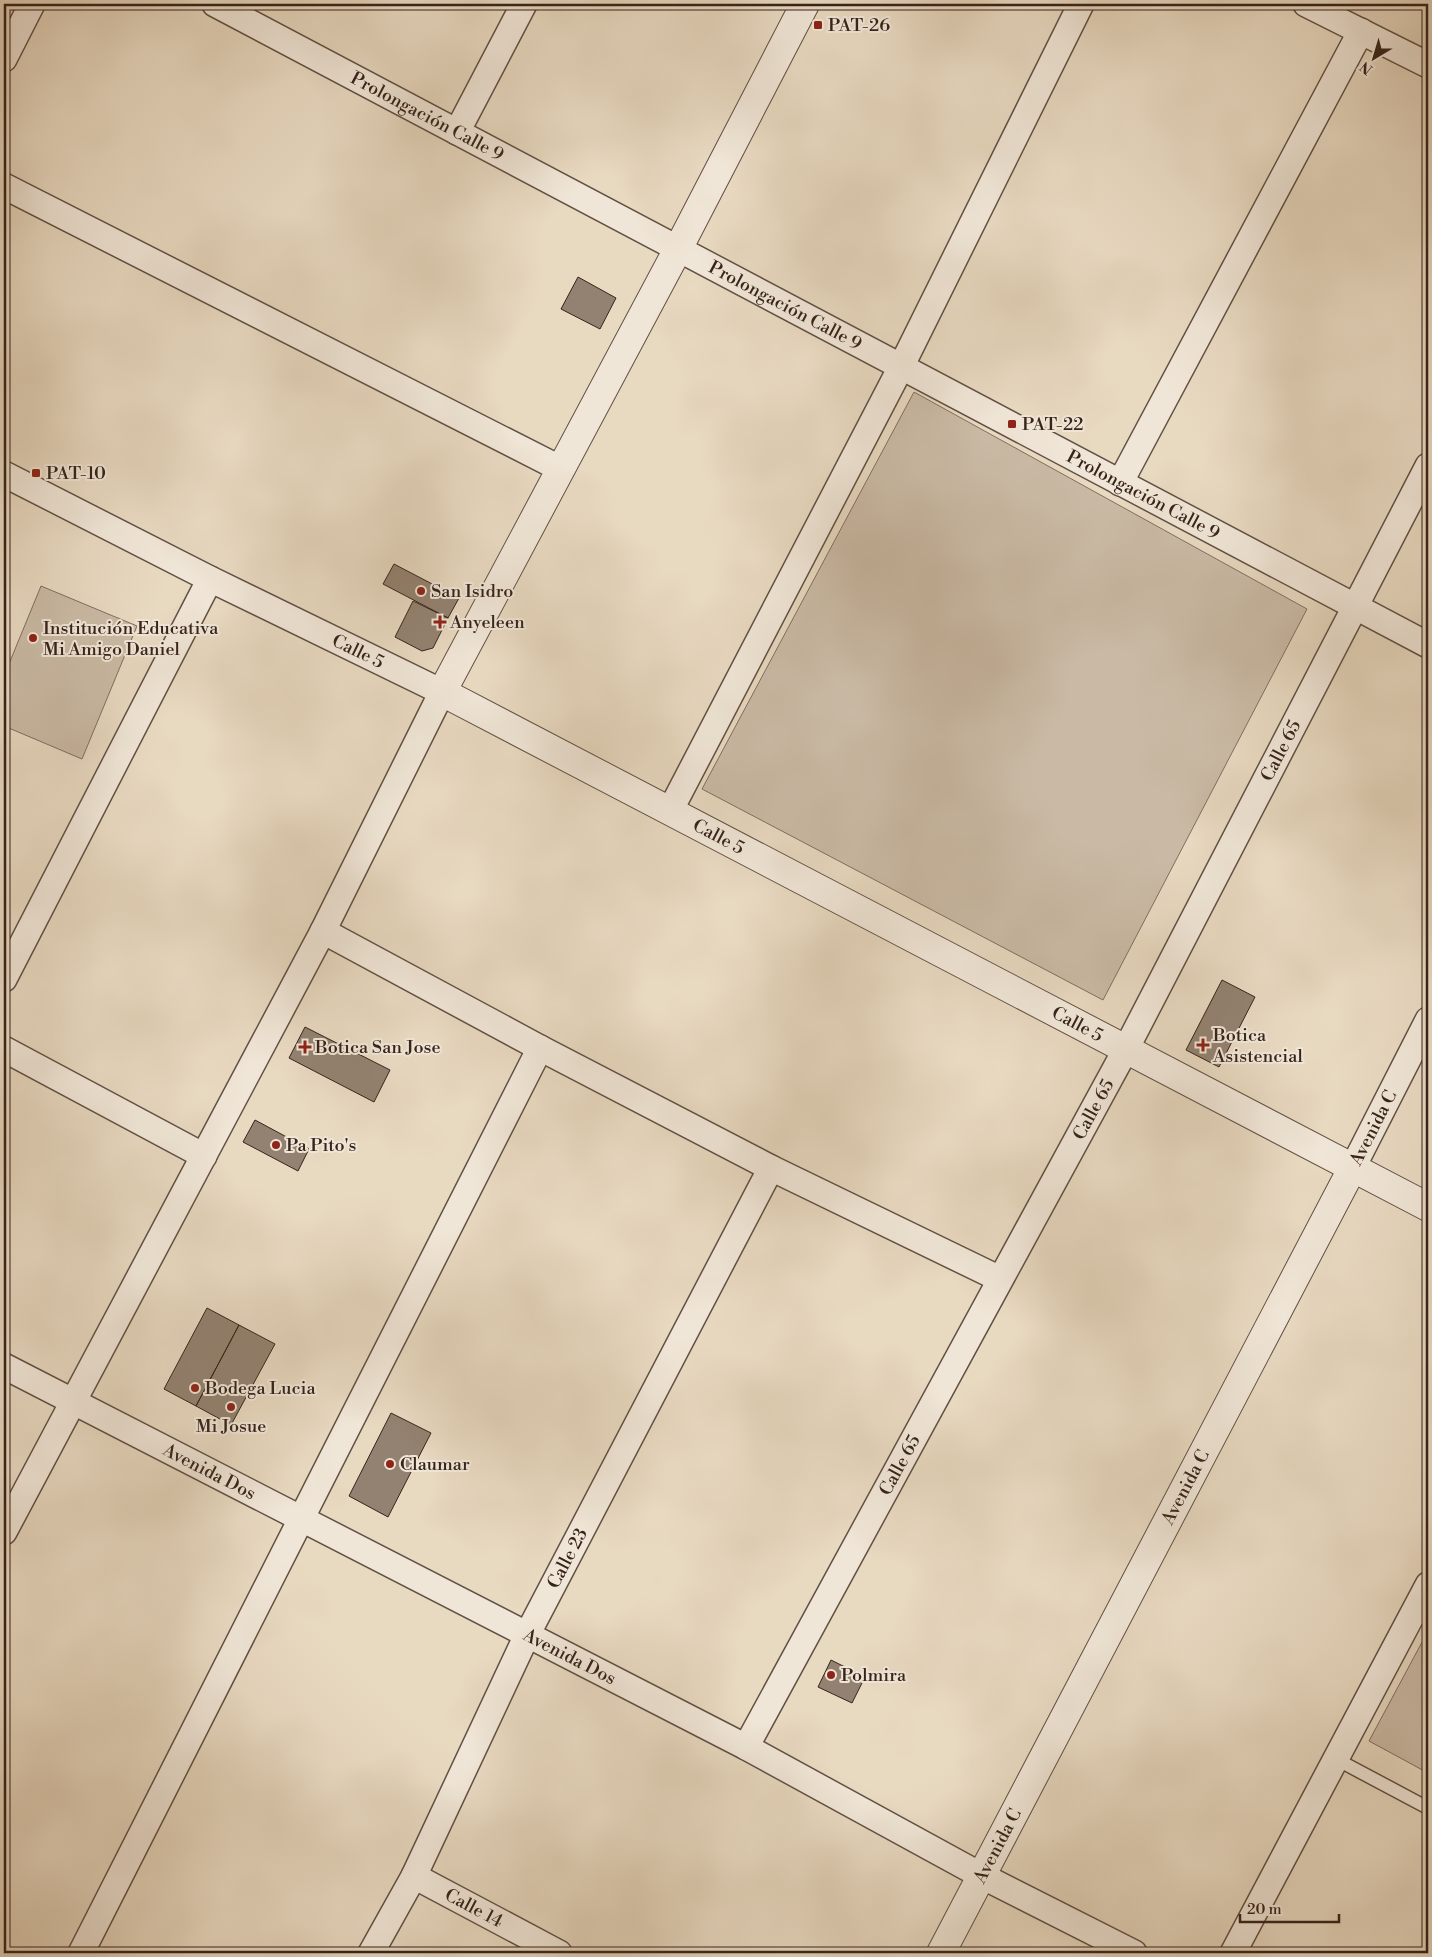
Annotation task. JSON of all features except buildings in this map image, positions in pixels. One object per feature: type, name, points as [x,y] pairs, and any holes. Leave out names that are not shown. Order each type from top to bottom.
[{"type":"street","points":[[4,58],[32,4]]},
{"type":"street","name":"Prolongación Calle 9","points":[[214,4],[1354,608],[1428,645]]},
{"type":"street","points":[[457,132],[524,4]]},
{"type":"street","points":[[4,1532],[324,931],[442,692],[678,249],[805,4]]},
{"type":"street","points":[[670,811],[901,367],[1081,4]]},
{"type":"street","points":[[1306,4],[1428,65]]},
{"type":"street","points":[[1120,483],[1361,31]]},
{"type":"street","points":[[4,186],[561,469]]},
{"type":"street","name":"Calle 65","points":[[746,1747],[1126,1049],[1428,466]]},
{"type":"street","name":"Calle 5","points":[[4,474],[210,579],[442,692],[1428,1207]]},
{"type":"street","points":[[4,979],[210,579]]},
{"type":"street","points":[[324,931],[540,1048],[771,1168],[1000,1279]]},
{"type":"street","name":"Avenida C","points":[[941,1953],[1353,1167],[1428,1020]]},
{"type":"street","points":[[81,1953],[540,1048]]},
{"type":"street","points":[[4,1049],[204,1156]]},
{"type":"street","name":"Calle 23","points":[[371,1953],[414,1876],[527,1635],[771,1168]]},
{"type":"street","name":"Avenida Dos","points":[[4,1366],[746,1747],[982,1876],[1134,1953]]},
{"type":"street","points":[[1233,1953],[1428,1585]]},
{"type":"street","name":"Calle 14","points":[[414,1876],[559,1953]]},
{"type":"lane","points":[[1336,1759],[1428,1808]]},
{"type":"shaded area","points":[[914,392],[1307,609],[1103,1000],[702,789]]},
{"type":"shaded area","points":[[41,586],[137,626],[82,759],[4,726],[4,676]]},
{"type":"shaded area","points":[[1428,1631],[1428,1773],[1369,1741]]},
{"type":"place","name":"PAT-26","points":[[818,25]]},
{"type":"place","name":"PAT-22","points":[[1012,424]]},
{"type":"place","name":"PAT-10","points":[[36,473]]},
{"type":"place","name":"San Isidro","points":[[421,591]]},
{"type":"place","name":"Anyeleen","points":[[440,622]]},
{"type":"place","name":"Institución Educativa Mi Amigo Daniel","points":[[33,638]]},
{"type":"place","name":"Botica Asistencial","points":[[1203,1045]]},
{"type":"place","name":"Botica San Jose","points":[[305,1047]]},
{"type":"place","name":"Pa Pito's","points":[[276,1145]]},
{"type":"place","name":"Bodega Lucia","points":[[195,1388]]},
{"type":"place","name":"Mi Josue","points":[[231,1407]]},
{"type":"place","name":"Claumar","points":[[390,1464]]},
{"type":"place","name":"Polmira","points":[[831,1675]]}]
